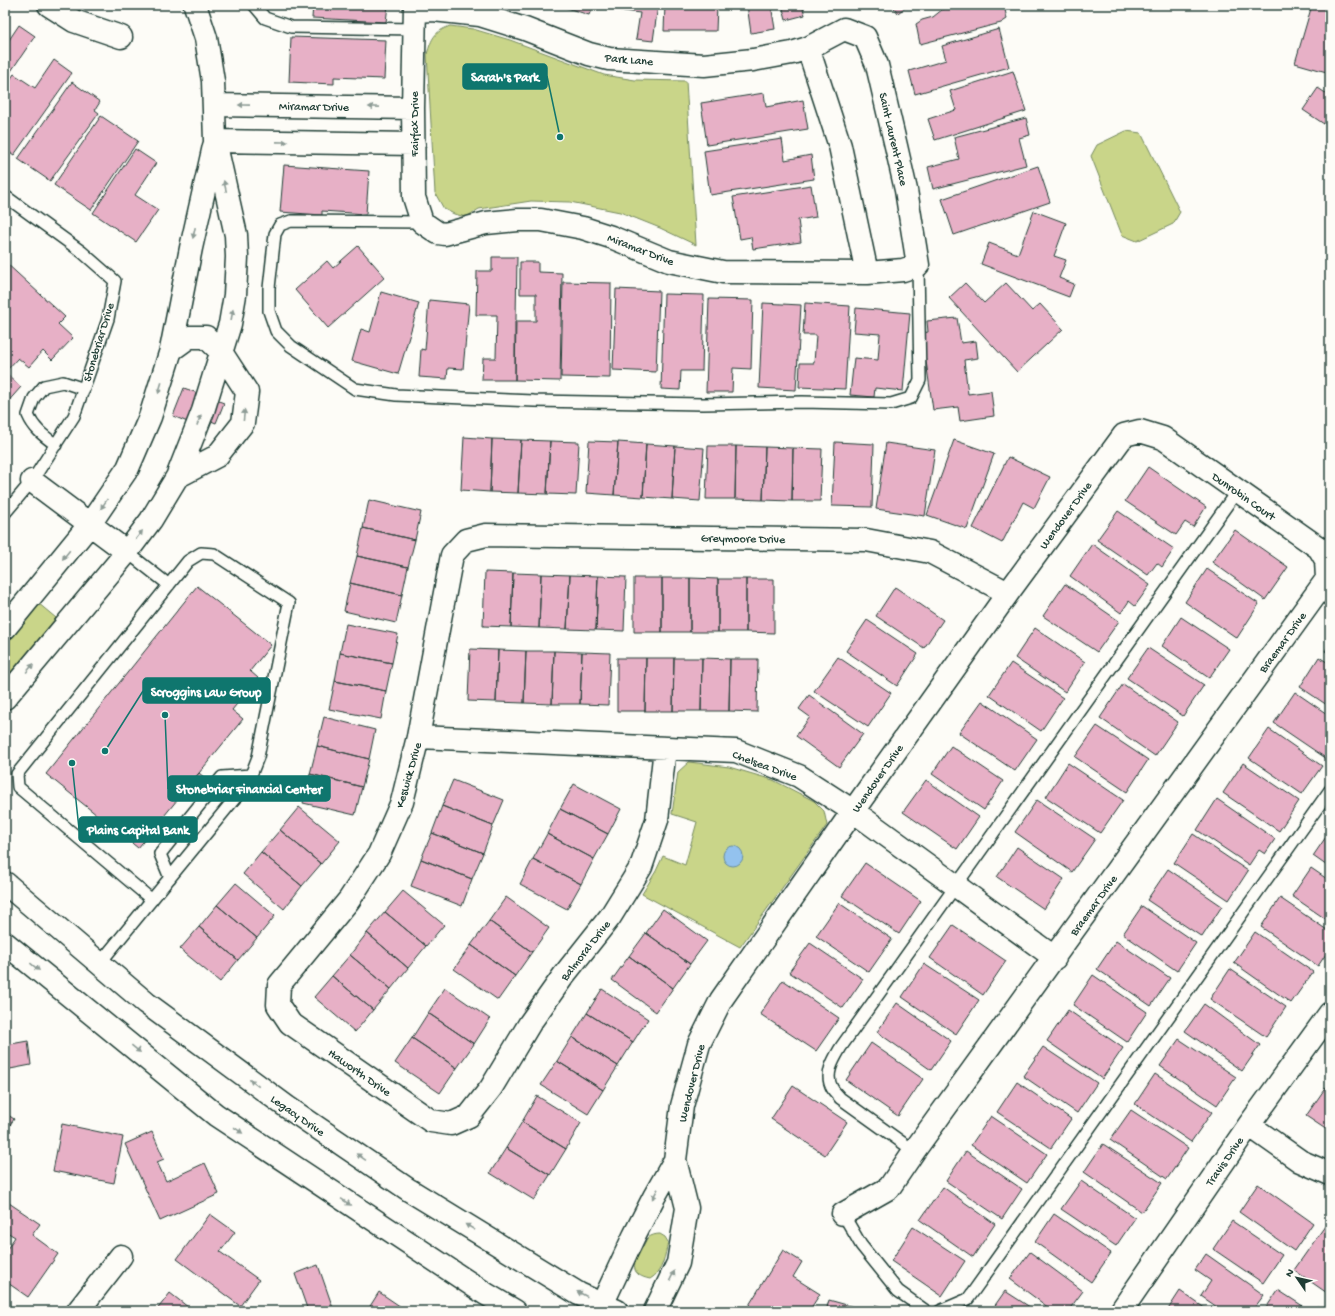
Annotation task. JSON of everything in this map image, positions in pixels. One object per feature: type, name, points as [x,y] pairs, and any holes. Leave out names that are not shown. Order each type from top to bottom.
[{"type":"street","points":[[49,5],[74,21],[120,37]]},
{"type":"street","points":[[5,698],[151,520],[177,477],[203,411],[230,324],[235,295],[237,257],[236,235],[215,141],[213,81],[206,38],[195,5]]},
{"type":"street","name":"Park Lane","points":[[415,15],[433,10],[480,14],[525,29],[588,54],[608,59],[704,65],[753,60],[792,53],[808,48],[844,29]]},
{"type":"street","name":"Fairfax Drive","points":[[415,15],[413,108],[414,197],[430,227]]},
{"type":"street","name":"Saint Laurent Place","points":[[844,29],[865,37],[877,65],[906,190],[918,266]]},
{"type":"street","points":[[808,48],[840,146],[867,273]]},
{"type":"street","name":"Miramar Drive","points":[[214,105],[413,108]]},
{"type":"street","points":[[215,141],[414,144]]},
{"type":"street","points":[[5,628],[90,524],[128,468],[150,417],[171,350],[191,248],[215,141]]},
{"type":"street","name":"Miramar Drive","points":[[430,227],[445,234],[486,223],[518,220],[541,220],[583,228],[611,237],[669,261],[723,272],[867,273],[903,270],[918,266]]},
{"type":"street","points":[[171,350],[189,337],[206,337],[221,352],[247,392],[243,423],[217,456],[177,477]]},
{"type":"street","name":"Dunrobin Court","points":[[1140,431],[1163,438],[1319,548],[1326,560],[1329,580]]},
{"type":"street","name":"Wendover Drive","points":[[655,1311],[678,1263],[687,1208],[675,1160],[682,1106],[699,1044],[721,1000],[1008,593],[1124,435],[1140,431]]},
{"type":"street","points":[[32,481],[126,552]]},
{"type":"street","name":"Greymoore Drive","points":[[466,540],[486,535],[866,540],[930,552],[1008,593]]},
{"type":"street","name":"Keswick Drive","points":[[278,1005],[279,985],[349,900],[379,854],[402,802],[418,737],[452,555],[466,540]]},
{"type":"street","name":"Braemar Drive","points":[[843,1214],[889,1188],[1329,580]]},
{"type":"street","name":"Chelsea Drive","points":[[418,737],[736,751],[799,776],[853,811],[1055,958]]},
{"type":"street","name":"Balmoral Drive","points":[[451,1124],[470,1116],[491,1088],[530,1023],[564,975],[610,917],[641,867],[657,820],[665,748]]},
{"type":"street","name":"Legacy Drive","points":[[5,882],[146,1003],[287,1108],[409,1190],[606,1309]]},
{"type":"street","points":[[5,943],[216,1115],[486,1294],[515,1311]]},
{"type":"street","name":"Haworth Drive","points":[[278,1005],[290,1023],[431,1121],[451,1124]]},
{"type":"street","name":"Travis Drive","points":[[1121,1311],[1249,1125],[1330,1013]]},
{"type":"street","points":[[1249,1125],[1300,1161],[1330,1174]]},
{"type":"street","name":"Wendover Drive","points":[[606,1309],[634,1236],[675,1160]]},
{"type":"street","points":[[78,1311],[121,1256]]},
{"type":"lane","points":[[254,5],[265,18],[291,27],[415,15]]},
{"type":"lane","name":"Stonebriar Drive","points":[[5,196],[82,252],[115,281],[108,319],[74,416],[32,481],[5,513]]},
{"type":"lane","points":[[430,227],[291,221],[280,224],[275,234],[269,288],[269,311],[276,331],[292,346],[356,389],[396,395],[542,401],[703,404],[802,402],[892,404],[911,398],[920,380],[918,266]]},
{"type":"lane","points":[[56,445],[41,434],[32,424],[28,415],[34,398],[44,386],[63,382],[84,389]]},
{"type":"lane","points":[[914,1152],[840,1098],[831,1087],[829,1076],[831,1064],[841,1047],[1237,490]]},
{"type":"lane","points":[[126,552],[169,585]]},
{"type":"lane","points":[[100,963],[152,900],[245,786],[258,757],[289,603],[214,554],[201,553],[188,561],[17,774],[18,787],[152,900]]},
{"type":"lane","points":[[170,878],[160,854],[222,777],[251,775]]},
{"type":"lane","points":[[940,1311],[968,1299],[1330,790]]},
{"type":"lane","points":[[843,1214],[861,1246],[898,1290],[926,1311]]},
{"type":"green space","points":[[450,26],[473,29],[510,40],[604,75],[635,80],[686,81],[696,245],[660,228],[620,212],[570,202],[531,201],[479,209],[466,217],[454,214],[444,209],[435,193],[427,54],[434,36]]},
{"type":"green space","points":[[1126,131],[1141,133],[1180,212],[1173,224],[1137,241],[1122,235],[1091,156],[1097,145]]},
{"type":"green space","points":[[38,603],[56,618],[5,679],[5,643]]},
{"type":"green space","points":[[689,762],[729,767],[773,780],[814,801],[824,811],[827,825],[740,947],[642,894],[663,856],[685,865],[697,822],[672,814],[678,772]]},
{"type":"green space","points":[[660,1234],[665,1237],[668,1242],[661,1268],[650,1279],[639,1275],[636,1272],[635,1266],[637,1257],[648,1238]]},
{"type":"water","points":[[733,846],[740,849],[743,856],[740,863],[733,866],[726,863],[723,856],[726,849]]},
{"type":"building","points":[[313,5],[388,5],[386,22],[312,18]]},
{"type":"building","points":[[558,5],[593,5],[589,15]]},
{"type":"building","points":[[616,5],[658,5],[653,41],[636,39],[640,13],[616,10]]},
{"type":"building","points":[[665,5],[717,5],[716,31],[664,31]]},
{"type":"building","points":[[726,5],[747,5],[727,9]]},
{"type":"building","points":[[747,5],[771,5],[775,29],[751,33]]},
{"type":"building","points":[[782,5],[802,5],[805,15],[786,20]]},
{"type":"building","points":[[892,5],[908,5],[898,13]]},
{"type":"building","points":[[945,5],[1004,5],[1007,19],[1001,23],[920,44],[916,24],[922,20],[933,17],[943,9]]},
{"type":"building","points":[[1312,5],[1330,5],[1330,73],[1295,63]]},
{"type":"building","points":[[19,25],[35,36],[5,80],[5,42],[7,43]]},
{"type":"building","points":[[999,29],[1009,67],[915,94],[909,71],[946,60],[942,46]]},
{"type":"building","points":[[291,37],[386,40],[384,79],[334,77],[334,84],[289,82]]},
{"type":"building","points":[[54,60],[72,73],[14,155],[5,149],[5,87],[14,74],[35,88]]},
{"type":"building","points":[[1013,71],[1026,111],[935,140],[928,119],[956,110],[950,91]]},
{"type":"building","points":[[72,82],[100,102],[95,110],[99,113],[50,181],[18,159]]},
{"type":"building","points":[[1318,88],[1330,96],[1330,115],[1324,124],[1303,110]]},
{"type":"building","points":[[764,93],[766,107],[803,100],[808,129],[707,145],[701,103]]},
{"type":"building","points":[[101,116],[138,141],[91,210],[54,185]]},
{"type":"building","points":[[1026,118],[1030,135],[1019,138],[1026,165],[933,189],[928,167],[959,159],[954,137]]},
{"type":"building","points":[[782,139],[785,160],[811,155],[814,179],[710,195],[704,151]]},
{"type":"building","points":[[135,149],[156,163],[135,195],[158,210],[136,242],[93,213]]},
{"type":"building","points":[[284,165],[369,171],[366,214],[322,211],[322,215],[280,212]]},
{"type":"building","points":[[1038,166],[1050,202],[954,235],[942,199]]},
{"type":"building","points":[[811,185],[816,217],[798,220],[801,242],[753,249],[751,237],[740,239],[733,197]]},
{"type":"building","points":[[1034,211],[1066,223],[1054,256],[1066,260],[1059,278],[1074,284],[1069,297],[981,264],[989,243],[1018,254]]},
{"type":"building","points":[[358,246],[385,277],[328,328],[295,290],[327,261],[333,268]]},
{"type":"building","points":[[492,257],[517,257],[515,380],[482,380],[483,358],[496,358],[497,315],[476,315],[477,271],[492,271]]},
{"type":"building","points":[[5,262],[65,317],[58,324],[73,338],[52,360],[43,351],[29,367],[18,358],[5,372]]},
{"type":"building","points":[[520,262],[538,262],[538,272],[562,273],[560,381],[515,380],[515,321],[536,321],[536,294],[520,294]]},
{"type":"building","points":[[563,282],[611,283],[610,378],[561,377]]},
{"type":"building","points":[[965,283],[984,303],[1006,283],[1032,311],[1040,304],[1063,329],[1017,372],[949,298]]},
{"type":"building","points":[[616,289],[659,291],[656,372],[613,370]]},
{"type":"building","points":[[381,292],[419,303],[398,374],[352,361],[361,329],[370,332]]},
{"type":"building","points":[[664,294],[704,295],[702,371],[681,371],[680,390],[661,389]]},
{"type":"building","points":[[709,299],[753,300],[751,369],[733,368],[732,392],[706,392]]},
{"type":"building","points":[[429,300],[469,304],[463,369],[448,368],[447,379],[419,377],[421,349],[425,350]]},
{"type":"building","points":[[763,303],[801,305],[796,390],[759,388]]},
{"type":"building","points":[[805,303],[850,306],[845,389],[799,387],[800,363],[814,363],[816,335],[803,335]]},
{"type":"building","points":[[856,308],[910,313],[903,391],[875,388],[874,397],[850,395],[854,358],[878,360],[880,334],[854,332]]},
{"type":"building","points":[[957,318],[961,343],[976,341],[978,358],[964,360],[968,394],[991,391],[994,416],[960,421],[958,407],[933,410],[922,333],[928,332],[927,321]]},
{"type":"building","points":[[5,372],[21,387],[5,405]]},
{"type":"building","points":[[184,388],[224,403],[216,423],[194,414],[190,423],[173,416]]},
{"type":"building","points":[[464,437],[492,439],[490,492],[461,490]]},
{"type":"building","points":[[492,439],[521,440],[518,493],[490,492]]},
{"type":"building","points":[[521,440],[550,441],[547,494],[518,493]]},
{"type":"building","points":[[954,440],[994,454],[967,529],[927,515]]},
{"type":"building","points":[[550,441],[579,442],[576,495],[547,494]]},
{"type":"building","points":[[589,441],[618,442],[614,495],[586,493]]},
{"type":"building","points":[[618,442],[646,444],[643,497],[614,495]]},
{"type":"building","points":[[835,442],[874,444],[872,507],[832,506]]},
{"type":"building","points":[[886,443],[935,450],[925,516],[876,509]]},
{"type":"building","points":[[646,444],[675,446],[672,499],[643,497]]},
{"type":"building","points":[[675,446],[704,448],[700,501],[672,499]]},
{"type":"building","points":[[708,446],[736,446],[735,499],[706,499]]},
{"type":"building","points":[[736,446],[765,447],[763,500],[735,499]]},
{"type":"building","points":[[765,447],[793,448],[792,501],[763,500]]},
{"type":"building","points":[[793,448],[822,449],[820,501],[792,501]]},
{"type":"building","points":[[1008,457],[1050,477],[1034,508],[1023,502],[1002,543],[973,528]]},
{"type":"building","points":[[1148,467],[1206,507],[1193,527],[1185,522],[1176,535],[1125,501]]},
{"type":"building","points":[[369,500],[421,512],[415,540],[363,528]]},
{"type":"building","points":[[1118,511],[1174,549],[1162,567],[1157,563],[1148,575],[1097,540]]},
{"type":"building","points":[[363,528],[415,540],[408,567],[357,556]]},
{"type":"building","points":[[1235,530],[1288,567],[1265,600],[1212,562]]},
{"type":"building","points":[[1092,544],[1150,585],[1135,606],[1129,601],[1121,613],[1070,576]]},
{"type":"building","points":[[357,556],[408,567],[402,595],[350,583]]},
{"type":"building","points":[[1207,569],[1259,604],[1237,638],[1185,602]]},
{"type":"building","points":[[485,572],[513,573],[511,627],[483,626]]},
{"type":"building","points":[[513,573],[541,574],[539,628],[511,627]]},
{"type":"building","points":[[541,574],[570,575],[567,629],[539,628]]},
{"type":"building","points":[[570,575],[598,576],[596,630],[567,629]]},
{"type":"building","points":[[598,576],[626,577],[624,631],[596,630]]},
{"type":"building","points":[[634,578],[662,578],[662,632],[634,632]]},
{"type":"building","points":[[662,578],[690,578],[690,632],[662,632]]},
{"type":"building","points":[[690,578],[718,579],[718,632],[690,632]]},
{"type":"building","points":[[718,579],[746,579],[746,632],[718,632]]},
{"type":"building","points":[[746,579],[774,579],[774,633],[746,632]]},
{"type":"building","points":[[350,583],[402,595],[396,623],[344,611]]},
{"type":"building","points":[[1065,584],[1119,621],[1097,652],[1043,616]]},
{"type":"building","points":[[197,586],[271,645],[250,671],[258,678],[232,710],[243,719],[138,848],[46,774]]},
{"type":"building","points":[[895,587],[943,620],[924,648],[876,616]]},
{"type":"building","points":[[1181,617],[1229,649],[1209,678],[1162,646]]},
{"type":"building","points":[[867,620],[918,654],[897,686],[846,651]]},
{"type":"building","points":[[346,624],[398,634],[392,663],[340,653]]},
{"type":"building","points":[[1035,628],[1085,662],[1065,692],[1015,658]]},
{"type":"building","points":[[1330,644],[1330,655],[1325,651]]},
{"type":"building","points":[[1148,648],[1204,685],[1183,716],[1127,678]]},
{"type":"building","points":[[470,649],[498,650],[496,702],[468,701]]},
{"type":"building","points":[[498,650],[526,651],[524,703],[496,702]]},
{"type":"building","points":[[526,651],[554,651],[552,704],[524,703]]},
{"type":"building","points":[[554,651],[582,652],[580,704],[552,704]]},
{"type":"building","points":[[582,652],[610,653],[608,705],[580,704]]},
{"type":"building","points":[[340,653],[392,663],[386,691],[335,681]]},
{"type":"building","points":[[838,657],[891,693],[868,727],[814,691]]},
{"type":"building","points":[[1319,657],[1330,664],[1330,707],[1300,687]]},
{"type":"building","points":[[617,658],[646,658],[645,711],[617,711]]},
{"type":"building","points":[[646,658],[674,658],[673,711],[645,711]]},
{"type":"building","points":[[674,658],[702,658],[701,711],[673,711]]},
{"type":"building","points":[[702,658],[730,659],[729,711],[701,711]]},
{"type":"building","points":[[730,659],[758,659],[757,712],[729,711]]},
{"type":"building","points":[[1011,663],[1063,698],[1041,731],[989,695]]},
{"type":"building","points":[[335,681],[386,691],[381,719],[329,709]]},
{"type":"building","points":[[1123,684],[1178,722],[1155,756],[1100,718]]},
{"type":"building","points":[[1295,692],[1330,716],[1330,761],[1274,723]]},
{"type":"building","points":[[809,695],[863,734],[839,767],[796,736],[810,717],[799,709]]},
{"type":"building","points":[[982,701],[1037,739],[1015,771],[959,733]]},
{"type":"building","points":[[324,717],[375,730],[369,759],[317,746]]},
{"type":"building","points":[[1097,726],[1148,760],[1127,792],[1075,757]]},
{"type":"building","points":[[1269,729],[1322,766],[1302,794],[1249,758]]},
{"type":"building","points":[[317,746],[369,759],[362,787],[310,774]]},
{"type":"building","points":[[951,746],[1003,781],[984,810],[932,774]]},
{"type":"building","points":[[1068,763],[1123,800],[1100,833],[1046,797]]},
{"type":"building","points":[[1243,763],[1299,801],[1279,831],[1223,793]]},
{"type":"building","points":[[199,773],[217,788],[205,803],[187,788]]},
{"type":"building","points":[[310,774],[362,787],[355,815],[303,803]]},
{"type":"building","points":[[453,780],[504,800],[493,826],[442,806]]},
{"type":"building","points":[[926,780],[979,817],[957,849],[903,812]]},
{"type":"building","points":[[574,784],[621,809],[608,834],[560,809]]},
{"type":"building","points":[[1217,799],[1275,839],[1265,854],[1259,850],[1249,865],[1197,830]]},
{"type":"building","points":[[1037,800],[1095,839],[1072,872],[1015,832]]},
{"type":"building","points":[[442,806],[493,826],[483,853],[432,833]]},
{"type":"building","points":[[299,807],[340,841],[321,864],[280,830]]},
{"type":"building","points":[[560,809],[608,834],[594,859],[547,834]]},
{"type":"building","points":[[280,830],[321,864],[302,886],[261,852]]},
{"type":"building","points":[[1330,831],[1330,868],[1313,856]]},
{"type":"building","points":[[432,833],[483,853],[472,879],[421,859]]},
{"type":"building","points":[[547,834],[594,859],[581,884],[533,859]]},
{"type":"building","points":[[1193,834],[1248,871],[1229,900],[1174,863]]},
{"type":"building","points":[[1017,847],[1064,879],[1044,909],[997,877]]},
{"type":"building","points":[[261,852],[302,886],[284,909],[243,874]]},
{"type":"building","points":[[421,859],[472,879],[462,906],[411,886]]},
{"type":"building","points":[[533,859],[581,884],[567,909],[520,884]]},
{"type":"building","points":[[865,863],[921,901],[899,934],[842,896]]},
{"type":"building","points":[[1311,868],[1330,881],[1330,922],[1292,896]]},
{"type":"building","points":[[1168,869],[1222,906],[1202,937],[1147,900]]},
{"type":"building","points":[[236,883],[275,916],[257,938],[217,905]]},
{"type":"building","points":[[403,891],[444,925],[426,946],[385,912]]},
{"type":"building","points":[[506,897],[549,928],[532,952],[489,921]]},
{"type":"building","points":[[1280,898],[1330,932],[1330,948],[1318,966],[1261,927]]},
{"type":"building","points":[[839,903],[892,939],[869,972],[816,936]]},
{"type":"building","points":[[217,905],[257,938],[238,960],[199,927]]},
{"type":"building","points":[[1142,906],[1196,943],[1177,971],[1123,934]]},
{"type":"building","points":[[663,909],[707,941],[690,964],[646,933]]},
{"type":"building","points":[[385,912],[426,946],[408,968],[367,933]]},
{"type":"building","points":[[489,921],[532,952],[515,976],[471,945]]},
{"type":"building","points":[[953,925],[1006,961],[983,995],[930,958]]},
{"type":"building","points":[[199,927],[238,960],[220,982],[180,949]]},
{"type":"building","points":[[1255,932],[1313,972],[1291,1003],[1234,963]]},
{"type":"building","points":[[367,933],[408,968],[391,989],[350,955]]},
{"type":"building","points":[[646,933],[690,964],[673,988],[629,956]]},
{"type":"building","points":[[1116,941],[1170,978],[1151,1006],[1097,969]]},
{"type":"building","points":[[810,943],[863,979],[843,1008],[789,972]]},
{"type":"building","points":[[471,945],[515,976],[498,1000],[454,969]]},
{"type":"building","points":[[350,955],[391,989],[373,1010],[332,976]]},
{"type":"building","points":[[629,956],[673,988],[656,1012],[612,980]]},
{"type":"building","points":[[924,964],[979,1000],[956,1034],[902,997]]},
{"type":"building","points":[[1230,969],[1286,1007],[1266,1037],[1210,999]]},
{"type":"building","points":[[1093,975],[1147,1012],[1127,1042],[1073,1005]]},
{"type":"building","points":[[332,976],[373,1010],[355,1032],[314,997]]},
{"type":"building","points":[[783,980],[839,1018],[816,1051],[760,1014]]},
{"type":"building","points":[[445,988],[490,1019],[474,1044],[428,1013]]},
{"type":"building","points":[[602,989],[648,1019],[633,1042],[587,1013]]},
{"type":"building","points":[[897,1003],[951,1041],[931,1070],[877,1032]]},
{"type":"building","points":[[1204,1004],[1260,1045],[1242,1071],[1185,1031]]},
{"type":"building","points":[[1068,1010],[1123,1048],[1102,1079],[1047,1041]]},
{"type":"building","points":[[428,1013],[474,1044],[457,1068],[412,1038]]},
{"type":"building","points":[[587,1013],[633,1042],[618,1066],[572,1037]]},
{"type":"building","points":[[572,1037],[618,1066],[603,1090],[557,1061]]},
{"type":"building","points":[[412,1038],[457,1068],[440,1093],[395,1063]]},
{"type":"building","points":[[1179,1039],[1236,1077],[1217,1105],[1160,1066]]},
{"type":"building","points":[[28,1041],[31,1065],[5,1070],[5,1045]]},
{"type":"building","points":[[871,1043],[923,1079],[898,1116],[846,1080]]},
{"type":"building","points":[[1043,1047],[1097,1083],[1077,1113],[1023,1076]]},
{"type":"building","points":[[557,1061],[603,1090],[588,1114],[541,1085]]},
{"type":"building","points":[[1155,1074],[1212,1112],[1191,1142],[1135,1104]]},
{"type":"building","points":[[1017,1082],[1071,1119],[1051,1148],[997,1112]]},
{"type":"building","points":[[793,1086],[847,1122],[825,1155],[771,1119]]},
{"type":"building","points":[[1326,1087],[1330,1090],[1330,1132],[1306,1116]]},
{"type":"building","points":[[537,1096],[581,1123],[566,1149],[522,1122]]},
{"type":"building","points":[[1131,1110],[1188,1148],[1167,1179],[1110,1140]]},
{"type":"building","points":[[5,1113],[14,1119],[5,1132]]},
{"type":"building","points":[[991,1116],[1047,1154],[1027,1183],[971,1145]]},
{"type":"building","points":[[522,1122],[566,1149],[550,1175],[506,1148]]},
{"type":"building","points":[[62,1124],[123,1137],[114,1183],[53,1171]]},
{"type":"building","points":[[152,1132],[164,1159],[157,1162],[166,1181],[205,1163],[219,1194],[160,1221],[125,1144]]},
{"type":"building","points":[[1103,1144],[1162,1183],[1142,1212],[1084,1172]]},
{"type":"building","points":[[506,1148],[550,1175],[534,1200],[490,1173]]},
{"type":"building","points":[[966,1151],[1022,1189],[1002,1219],[946,1181]]},
{"type":"building","points":[[1081,1181],[1135,1218],[1116,1246],[1061,1209]]},
{"type":"building","points":[[1258,1184],[1313,1223],[1294,1251],[1239,1212]]},
{"type":"building","points":[[943,1187],[995,1224],[973,1257],[920,1220]]},
{"type":"building","points":[[9,1203],[40,1224],[32,1235],[58,1254],[28,1297],[5,1281],[5,1252],[15,1237],[5,1231],[5,1208]]},
{"type":"building","points":[[210,1214],[235,1232],[220,1252],[259,1280],[240,1306],[177,1259]]},
{"type":"building","points":[[1054,1214],[1111,1253],[1091,1282],[1035,1242]]},
{"type":"building","points":[[1330,1219],[1330,1295],[1294,1270]]},
{"type":"building","points":[[1232,1221],[1282,1255],[1263,1283],[1213,1249]]},
{"type":"building","points":[[913,1227],[965,1261],[942,1296],[891,1261]]},
{"type":"building","points":[[783,1250],[802,1262],[793,1277],[820,1294],[809,1311],[746,1310]]},
{"type":"building","points":[[1030,1252],[1083,1291],[1068,1311],[1053,1311],[1010,1279]]},
{"type":"building","points":[[1206,1254],[1264,1295],[1252,1311],[1223,1311],[1201,1296],[1211,1281],[1195,1270]]},
{"type":"building","points":[[318,1265],[334,1311],[308,1311],[295,1274]]},
{"type":"building","points":[[1278,1290],[1309,1310],[1309,1311],[1264,1311]]},
{"type":"building","points":[[1005,1291],[1036,1311],[991,1311]]},
{"type":"building","points":[[1180,1291],[1209,1311],[1167,1311]]},
{"type":"building","points":[[379,1292],[407,1311],[367,1311]]},
{"type":"building","points":[[170,1293],[193,1311],[156,1311]]},
{"type":"building","points":[[829,1300],[868,1311],[826,1311]]},
{"type":"building","points":[[875,1305],[895,1311],[874,1311]]},
{"type":"building","points":[[1317,1306],[1328,1311],[1315,1311]]},
{"type":"place","name":"Sarah's Park","points":[[560,137]]},
{"type":"place","name":"Stonebriar Financial Center","points":[[165,715]]},
{"type":"place","name":"Scroggins Law Group","points":[[105,751]]},
{"type":"place","name":"Plains Capital Bank","points":[[72,763]]}]
